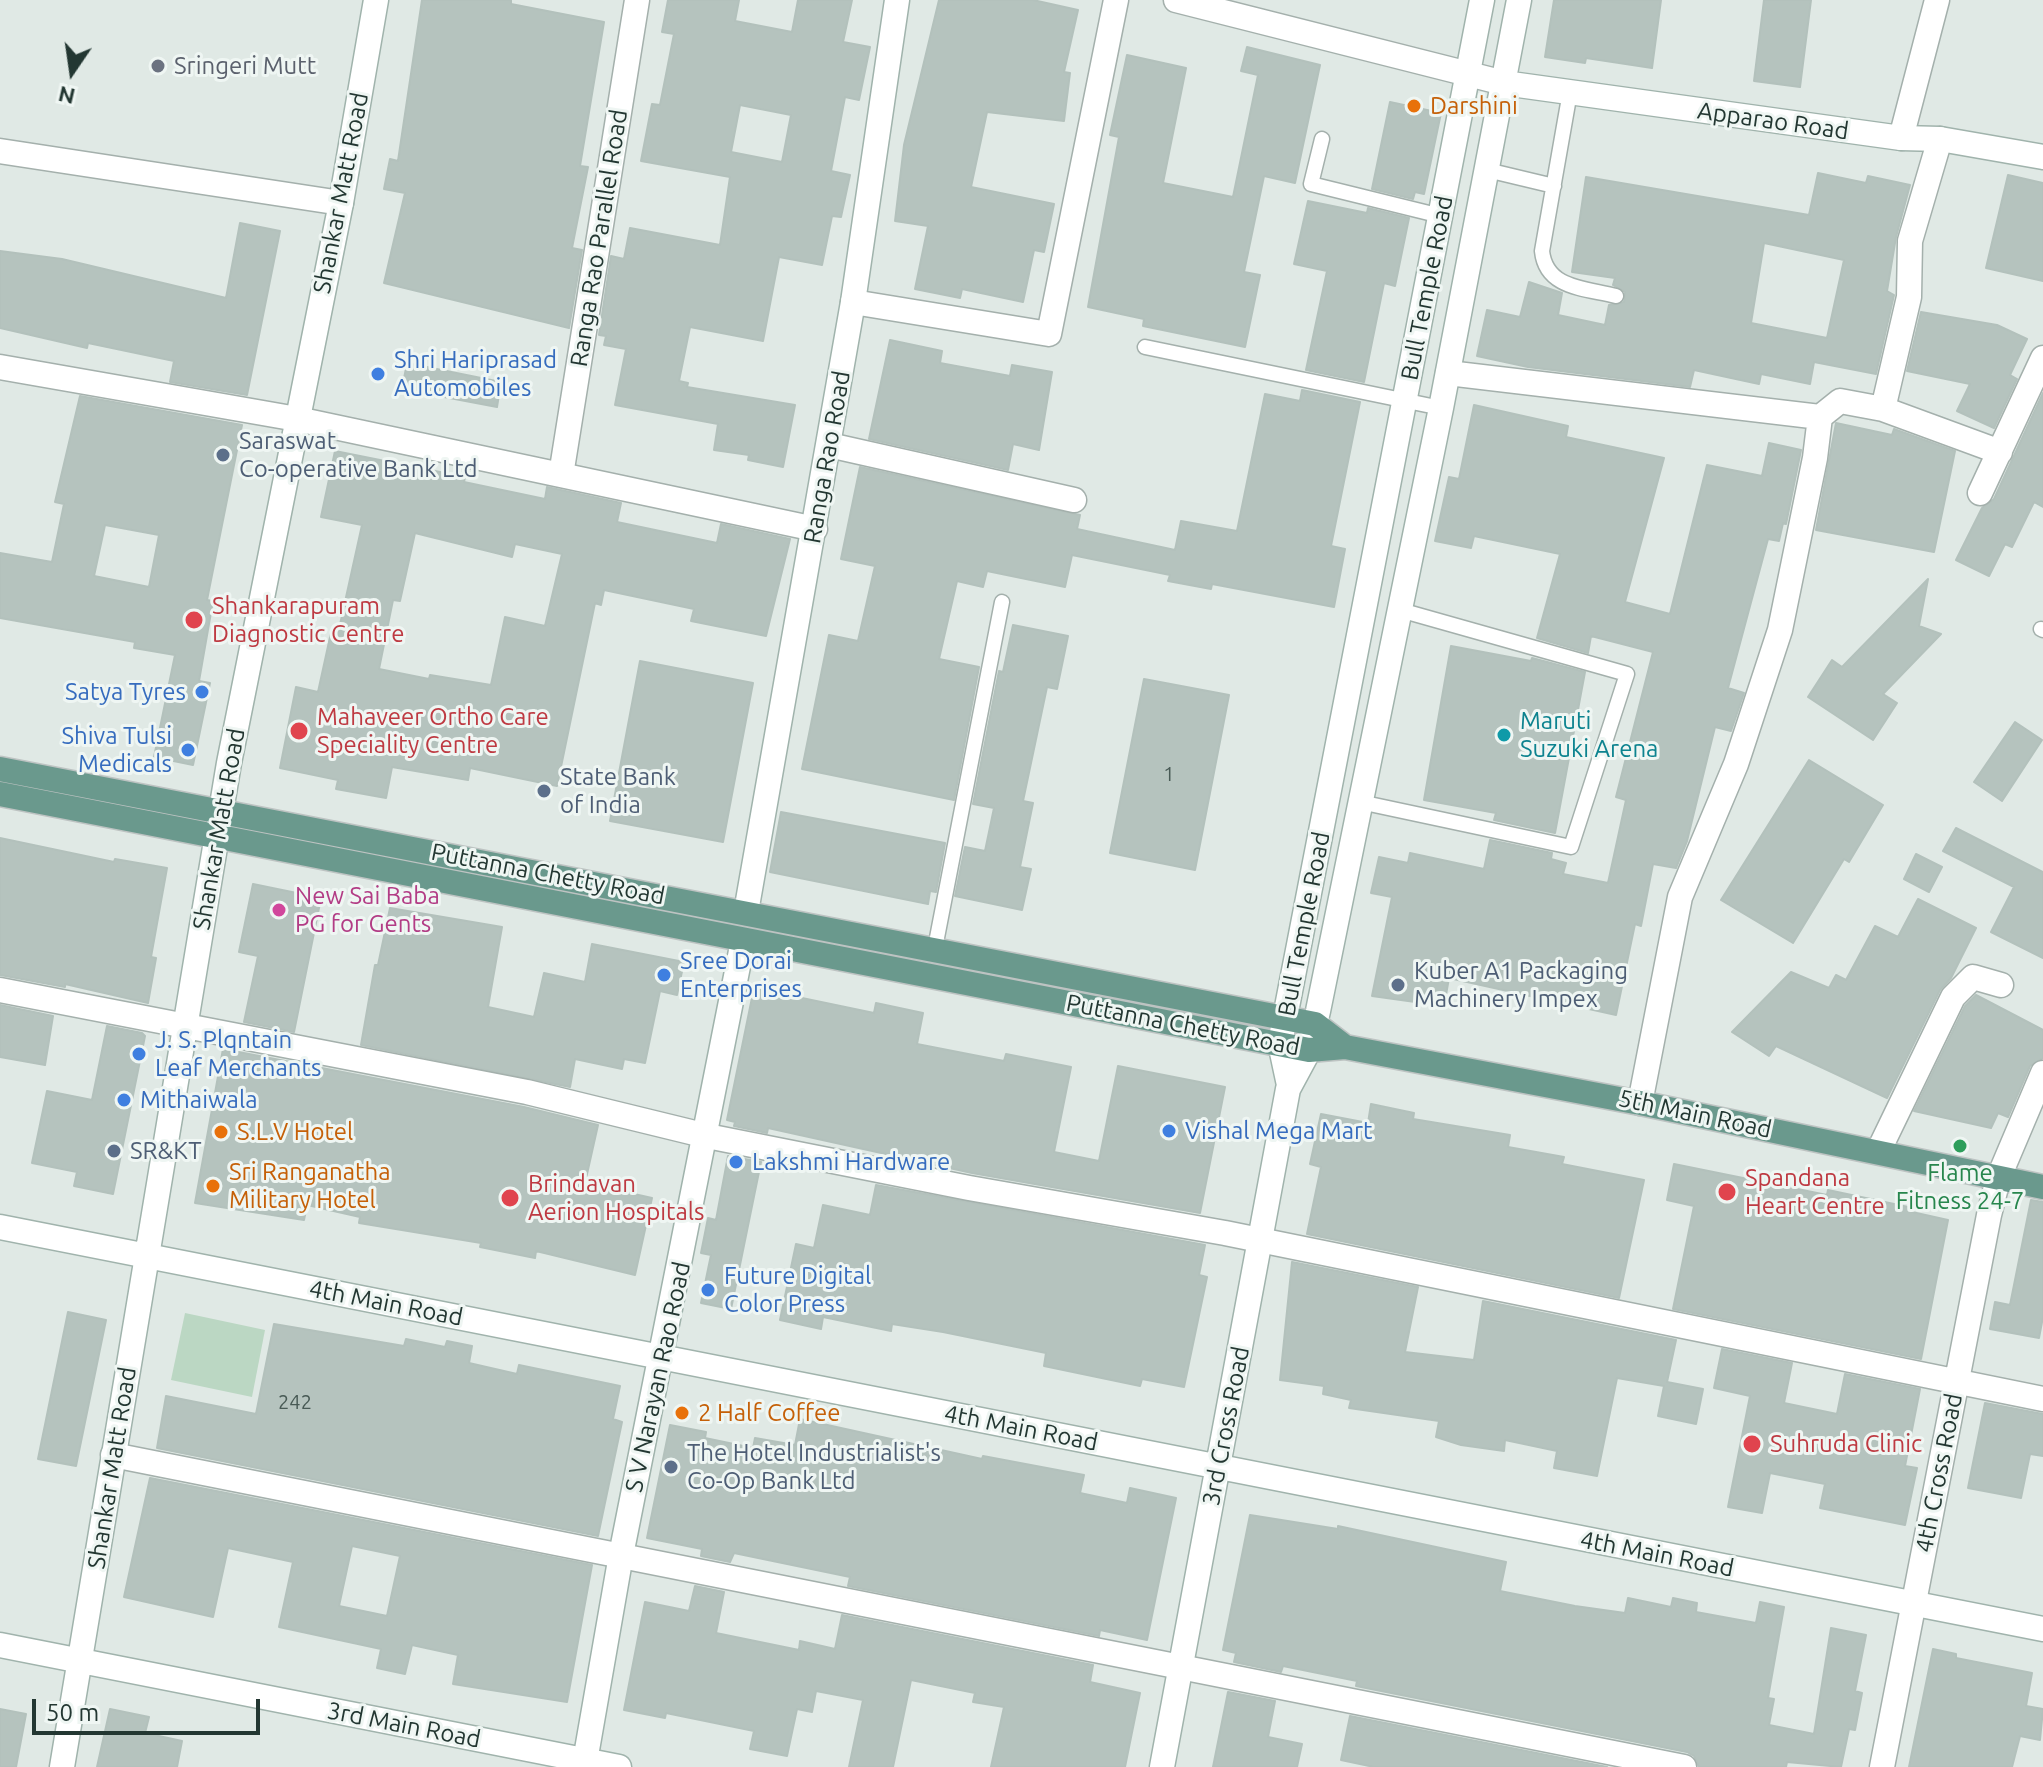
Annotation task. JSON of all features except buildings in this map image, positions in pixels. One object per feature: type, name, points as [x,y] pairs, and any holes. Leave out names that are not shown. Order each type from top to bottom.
[{"type":"main road","name":"Puttanna Chetty Road","points":[[0,769],[935,948],[1282,1032],[1309,1050],[1345,1047]]},
{"type":"main road","name":"Puttanna Chetty Road","points":[[0,794],[743,941],[1282,1032],[1315,1024],[1345,1047]]},
{"type":"main road","name":"5th Main Road","points":[[1345,1047],[1640,1103],[2043,1187]]},
{"type":"street","name":"Shankar Matt Road","points":[[62,1767],[221,811],[341,203],[376,0]]},
{"type":"street","name":"Ranga Rao Parallel Road","points":[[561,475],[637,0]]},
{"type":"street","name":"Ranga Rao Road","points":[[746,912],[853,302],[897,0]]},
{"type":"street","points":[[853,302],[1049,334],[1116,0]]},
{"type":"street","name":"Apparao Road","points":[[1176,0],[1504,83],[1901,138],[1940,139],[2043,157]]},
{"type":"street","name":"Bull Temple Road","points":[[1289,1085],[1282,1032],[1482,0]]},
{"type":"street","name":"Bull Temple Road","points":[[1289,1085],[1309,1050],[1315,1024],[1448,373],[1519,0]]},
{"type":"street","points":[[1901,138],[1937,0]]},
{"type":"street","points":[[1883,409],[1909,297],[1910,241],[1940,139]]},
{"type":"street","points":[[0,151],[341,203]]},
{"type":"street","points":[[1980,493],[2043,358]]},
{"type":"street","points":[[0,367],[297,419],[815,529]]},
{"type":"street","points":[[1448,373],[1820,417]]},
{"type":"street","points":[[1640,1103],[1680,897],[1736,764],[1780,630],[1815,458],[1820,417],[1840,401],[1883,409],[2000,452]]},
{"type":"street","points":[[829,445],[1074,500]]},
{"type":"street","name":"S V Narayan Rao Road","points":[[584,1764],[621,1555],[707,1136],[743,941]]},
{"type":"street","points":[[1878,1152],[1953,997],[1973,977],[2001,985]]},
{"type":"street","points":[[0,990],[527,1092],[707,1136],[1262,1241],[2043,1399]]},
{"type":"street","name":"4th Cross Road","points":[[1882,1767],[1998,1179],[2043,1073]]},
{"type":"street","name":"3rd Cross Road","points":[[1162,1767],[1289,1085]]},
{"type":"street","name":"4th Main Road","points":[[0,1227],[2043,1629]]},
{"type":"street","points":[[113,1455],[1684,1767]]},
{"type":"street","name":"3rd Main Road","points":[[0,1645],[584,1764],[619,1767]]},
{"type":"lane","points":[[1570,92],[1542,251],[1548,273],[1558,282],[1616,296]]},
{"type":"lane","points":[[1322,139],[1311,184],[1441,216]]},
{"type":"lane","points":[[1487,170],[1554,186]]},
{"type":"lane","points":[[1145,347],[1441,408]]},
{"type":"lane","points":[[935,948],[1002,602]]},
{"type":"lane","points":[[1360,802],[1571,847],[1627,674],[1400,610]]},
{"type":"green space","points":[[185,1313],[265,1330],[252,1397],[171,1380]]},
{"type":"place","name":"Sringeri Mutt","points":[[158,66]]},
{"type":"place","name":"Darshini","points":[[1414,106]]},
{"type":"place","name":"Shri Hariprasad Automobiles","points":[[378,374]]},
{"type":"place","name":"Saraswat Co-operative Bank Ltd","points":[[223,455]]},
{"type":"place","name":"Shankarapuram Diagnostic Centre","points":[[194,620]]},
{"type":"place","name":"Satya Tyres","points":[[202,692]]},
{"type":"place","name":"Mahaveer Ortho Care Speciality Centre","points":[[299,731]]},
{"type":"place","name":"Maruti Suzuki Arena","points":[[1504,735]]},
{"type":"place","name":"Shiva Tulsi Medicals","points":[[188,750]]},
{"type":"place","name":"State Bank of India","points":[[544,791]]},
{"type":"place","name":"New Sai Baba PG for Gents","points":[[279,910]]},
{"type":"place","name":"Sree Dorai Enterprises","points":[[664,975]]},
{"type":"place","name":"Kuber A1 Packaging Machinery Impex","points":[[1398,985]]},
{"type":"place","name":"J. S. Plqntain Leaf Merchants","points":[[139,1054]]},
{"type":"place","name":"Mithaiwala","points":[[124,1100]]},
{"type":"place","name":"Vishal Mega Mart","points":[[1169,1131]]},
{"type":"place","name":"S.L.V Hotel","points":[[221,1132]]},
{"type":"place","name":"Flame Fitness 24-7","points":[[1960,1146]]},
{"type":"place","name":"SR&KT","points":[[114,1151]]},
{"type":"place","name":"Lakshmi Hardware","points":[[736,1162]]},
{"type":"place","name":"Sri Ranganatha Military Hotel","points":[[213,1186]]},
{"type":"place","name":"Spandana Heart Centre","points":[[1727,1192]]},
{"type":"place","name":"Brindavan Aerion Hospitals","points":[[510,1198]]},
{"type":"place","name":"Future Digital Color Press","points":[[708,1290]]},
{"type":"place","name":"2 Half Coffee","points":[[682,1413]]},
{"type":"place","name":"Suhruda Clinic","points":[[1752,1444]]},
{"type":"place","name":"The Hotel Industrialist's Co-Op Bank Ltd","points":[[671,1467]]}]
